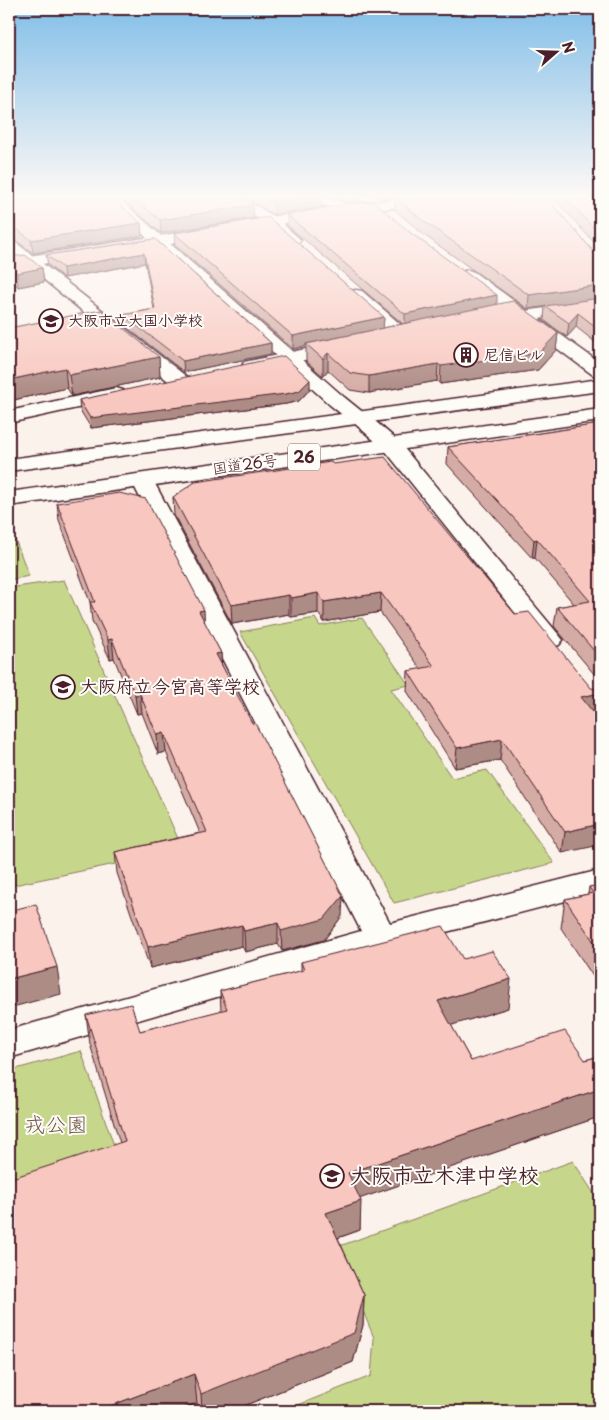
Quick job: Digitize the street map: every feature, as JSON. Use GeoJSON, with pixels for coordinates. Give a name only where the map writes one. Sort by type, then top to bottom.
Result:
{"type":"FeatureCollection","features":[{"type":"Feature","properties":{"kind":"main road"},"geometry":{"type":"LineString","coordinates":[[9,264],[23,261]]}},
{"type":"Feature","properties":{"kind":"main road"},"geometry":{"type":"LineString","coordinates":[[31,261],[180,381]]}},
{"type":"Feature","properties":{"kind":"main road"},"geometry":{"type":"LineString","coordinates":[[181,261],[337,400],[391,445],[563,656]]}},
{"type":"Feature","properties":{"kind":"main road"},"geometry":{"type":"LineString","coordinates":[[459,268],[600,371]]}},
{"type":"Feature","properties":{"kind":"main road"},"geometry":{"type":"LineString","coordinates":[[343,283],[400,333]]}},
{"type":"Feature","properties":{"kind":"main road"},"geometry":{"type":"LineString","coordinates":[[488,315],[600,305]]}},
{"type":"Feature","properties":{"kind":"main road"},"geometry":{"type":"LineString","coordinates":[[382,337],[419,329]]}},
{"type":"Feature","properties":{"kind":"main road"},"geometry":{"type":"LineString","coordinates":[[235,370],[363,342]]}},
{"type":"Feature","properties":{"kind":"main road"},"geometry":{"type":"LineString","coordinates":[[161,385],[198,377]]}},
{"type":"Feature","properties":{"kind":"main road","name":"国道26号"},"geometry":{"type":"LineString","coordinates":[[9,465],[600,385]]}},
{"type":"Feature","properties":{"kind":"main road"},"geometry":{"type":"LineString","coordinates":[[9,417],[133,391]]}},
{"type":"Feature","properties":{"kind":"main road","name":"国道26号"},"geometry":{"type":"LineString","coordinates":[[9,499],[600,415]]}},
{"type":"Feature","properties":{"kind":"main road"},"geometry":{"type":"LineString","coordinates":[[142,480],[381,937]]}},
{"type":"Feature","properties":{"kind":"main road"},"geometry":{"type":"LineString","coordinates":[[9,1044],[381,937],[600,881]]}},
{"type":"Feature","properties":{"kind":"green space"},"geometry":{"type":"Polygon","coordinates":[[[15,539],[29,576],[9,580],[9,540],[15,539]]]}},
{"type":"Feature","properties":{"kind":"green space"},"geometry":{"type":"Polygon","coordinates":[[[64,580],[183,850],[9,886],[9,588],[64,580]]]}},
{"type":"Feature","properties":{"kind":"green space"},"geometry":{"type":"Polygon","coordinates":[[[315,618],[320,626],[362,618],[409,685],[391,689],[452,778],[487,770],[554,863],[394,903],[240,632],[315,618]]]}},
{"type":"Feature","properties":{"kind":"green space","name":"戎公園"},"geometry":{"type":"Polygon","coordinates":[[[81,1051],[118,1157],[9,1192],[9,1071],[81,1051]]]}},
{"type":"Feature","properties":{"kind":"green space"},"geometry":{"type":"Polygon","coordinates":[[[573,1161],[600,1203],[600,1411],[283,1411],[371,1376],[374,1338],[337,1247],[573,1161]]]}},
{"type":"Feature","properties":{"kind":"building"},"geometry":{"type":"Polygon","coordinates":[[[9,261],[33,261],[42,268],[17,273],[9,266],[9,261]]]}},
{"type":"Feature","properties":{"kind":"building"},"geometry":{"type":"Polygon","coordinates":[[[54,261],[99,261],[63,268],[54,261]]]}},
{"type":"Feature","properties":{"kind":"building"},"geometry":{"type":"Polygon","coordinates":[[[146,261],[180,261],[271,343],[183,361],[123,315],[155,309],[146,261]]]}},
{"type":"Feature","properties":{"kind":"building"},"geometry":{"type":"Polygon","coordinates":[[[207,261],[319,261],[384,317],[293,336],[207,261]]]}},
{"type":"Feature","properties":{"kind":"building"},"geometry":{"type":"Polygon","coordinates":[[[342,261],[450,261],[497,295],[405,314],[342,261]]]}},
{"type":"Feature","properties":{"kind":"building"},"geometry":{"type":"Polygon","coordinates":[[[481,261],[600,261],[600,285],[529,295],[481,261]]]}},
{"type":"Feature","properties":{"kind":"building"},"geometry":{"type":"Polygon","coordinates":[[[600,298],[600,330],[578,313],[569,323],[545,306],[600,298]]]}},
{"type":"Feature","properties":{"kind":"building"},"geometry":{"type":"Polygon","coordinates":[[[513,301],[558,333],[539,353],[441,366],[438,364],[369,376],[350,373],[328,353],[323,359],[306,344],[513,301]]]}},
{"type":"Feature","properties":{"kind":"building"},"geometry":{"type":"Polygon","coordinates":[[[101,310],[159,357],[69,375],[65,368],[9,380],[9,328],[101,310]]]}},
{"type":"Feature","properties":{"kind":"building"},"geometry":{"type":"Polygon","coordinates":[[[284,356],[310,380],[299,391],[90,418],[79,400],[284,356]]]}},
{"type":"Feature","properties":{"kind":"building"},"geometry":{"type":"Polygon","coordinates":[[[600,424],[600,658],[557,607],[590,601],[537,539],[534,540],[448,447],[600,424]]]}},
{"type":"Feature","properties":{"kind":"building"},"geometry":{"type":"Polygon","coordinates":[[[385,457],[515,614],[529,612],[591,688],[600,690],[600,693],[581,697],[600,721],[600,824],[565,832],[502,739],[457,748],[408,671],[434,666],[381,593],[324,602],[318,593],[291,598],[289,595],[231,605],[173,497],[195,482],[331,462],[333,464],[385,457]]]}},
{"type":"Feature","properties":{"kind":"building"},"geometry":{"type":"Polygon","coordinates":[[[119,493],[146,499],[204,610],[199,611],[221,653],[216,654],[252,723],[255,723],[343,896],[324,919],[281,931],[278,923],[244,931],[242,925],[148,947],[115,852],[207,832],[164,733],[157,735],[140,694],[135,695],[112,639],[108,640],[90,602],[95,602],[57,503],[119,493]]]}},
{"type":"Feature","properties":{"kind":"building"},"geometry":{"type":"Polygon","coordinates":[[[600,885],[600,951],[565,899],[593,893],[589,887],[600,885]]]}},
{"type":"Feature","properties":{"kind":"building"},"geometry":{"type":"Polygon","coordinates":[[[36,904],[57,967],[9,979],[9,911],[36,904]]]}},
{"type":"Feature","properties":{"kind":"building"},"geometry":{"type":"Polygon","coordinates":[[[443,926],[463,959],[492,951],[511,979],[438,1001],[471,1061],[565,1031],[585,1060],[600,1056],[600,1089],[348,1173],[361,1201],[326,1213],[364,1295],[354,1333],[201,1394],[194,1374],[97,1411],[9,1411],[9,1179],[125,1141],[86,1015],[131,1004],[140,1031],[227,1009],[220,991],[304,970],[301,962],[443,926]]]}},
{"type":"Feature","properties":{"kind":"place","name":"大阪市立大国小学校"},"geometry":{"type":"Point","coordinates":[51,321]}},
{"type":"Feature","properties":{"kind":"place","name":"尼信ビル"},"geometry":{"type":"Point","coordinates":[466,355]}},
{"type":"Feature","properties":{"kind":"place","name":"大阪府立今宮高等学校"},"geometry":{"type":"Point","coordinates":[63,687]}},
{"type":"Feature","properties":{"kind":"place","name":"大阪市立木津中学校"},"geometry":{"type":"Point","coordinates":[332,1176]}}]}
